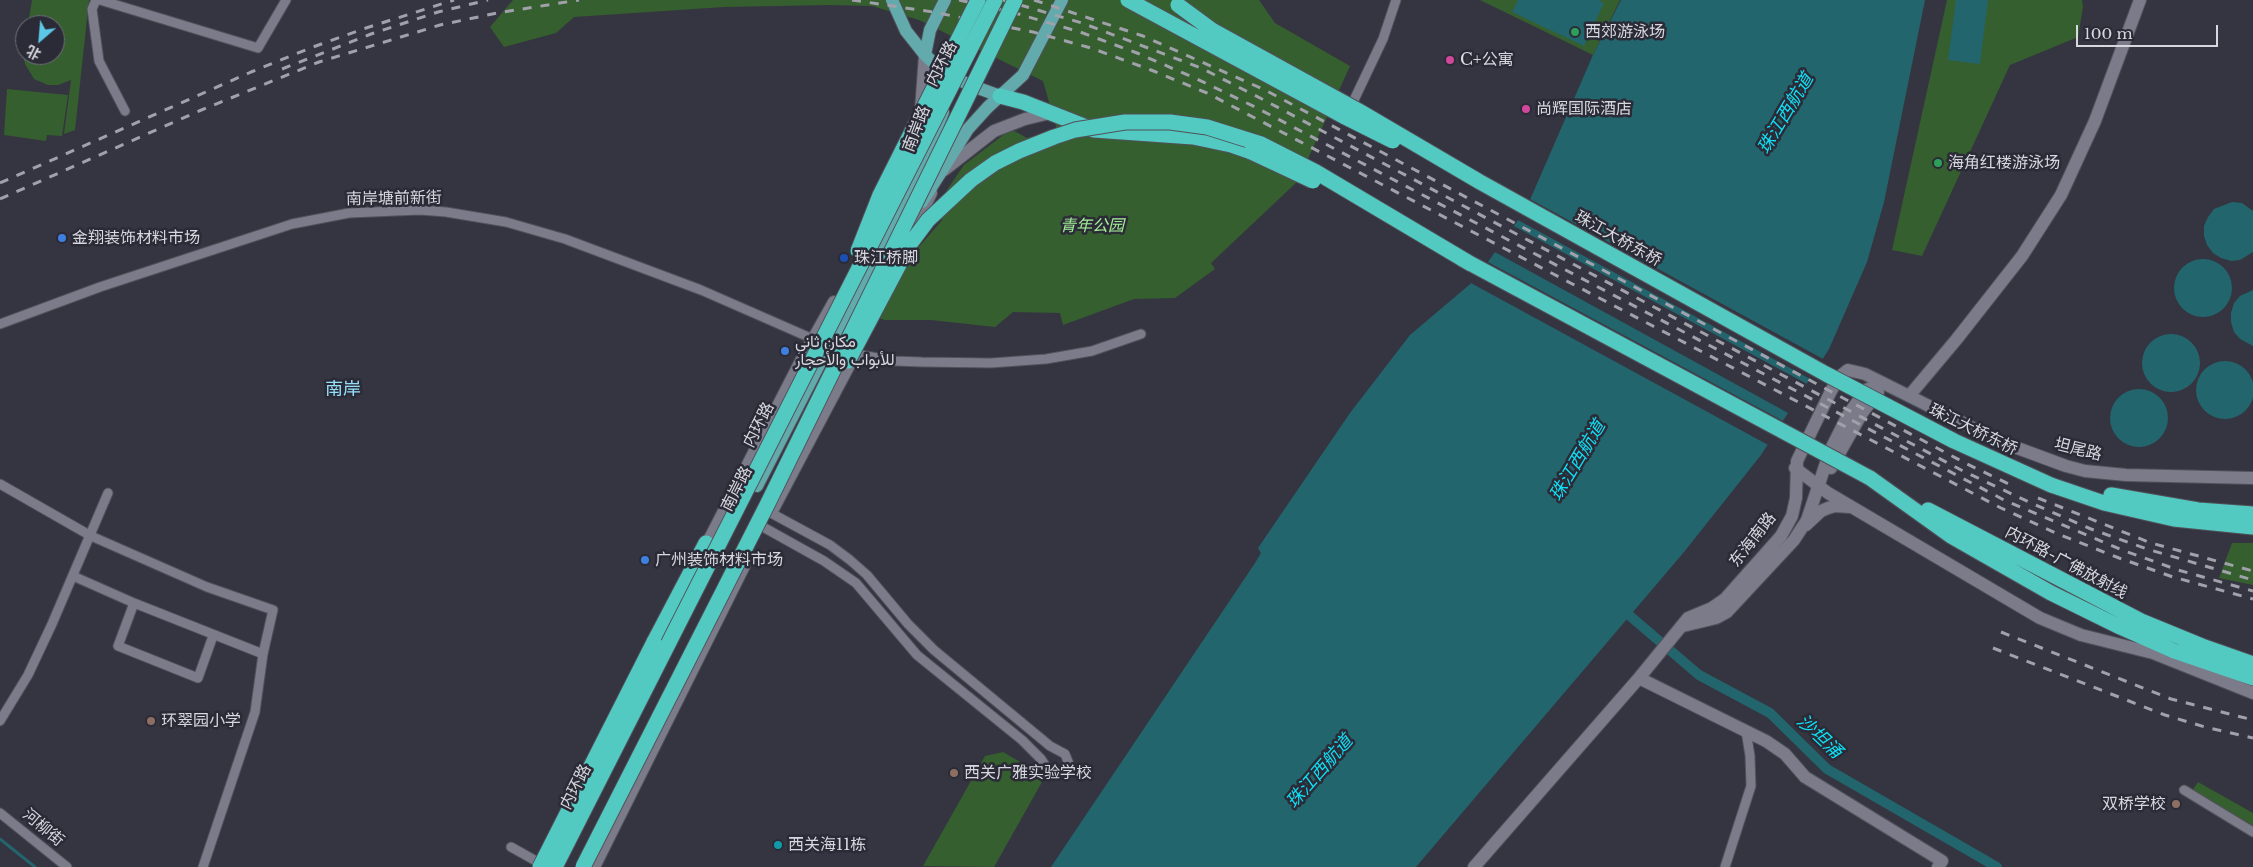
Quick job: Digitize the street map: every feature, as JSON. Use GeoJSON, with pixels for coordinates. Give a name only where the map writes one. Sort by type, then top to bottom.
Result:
{"type":"FeatureCollection","features":[{"type":"Feature","properties":{"kind":"highway"},"geometry":{"type":"LineString","coordinates":[[836,323],[880,195],[978,0]]}},
{"type":"Feature","properties":{"kind":"highway","name":"内环路"},"geometry":{"type":"LineString","coordinates":[[551,867],[836,323],[995,0]]}},
{"type":"Feature","properties":{"kind":"highway"},"geometry":{"type":"LineString","coordinates":[[769,509],[1015,0]]}},
{"type":"Feature","properties":{"kind":"highway"},"geometry":{"type":"LineString","coordinates":[[1128,0],[1343,116],[1474,179]]}},
{"type":"Feature","properties":{"kind":"highway","name":"珠江大桥东桥"},"geometry":{"type":"LineString","coordinates":[[1175,3],[1212,30],[1359,111],[1474,179],[1901,414],[1983,456],[2051,485]]}},
{"type":"Feature","properties":{"kind":"highway"},"geometry":{"type":"LineString","coordinates":[[1000,96],[1023,102],[1094,130],[1193,137],[1230,145],[1251,152],[1310,180],[1471,264],[1870,478],[1951,536],[2051,593],[2174,651],[2253,678]]}},
{"type":"Feature","properties":{"kind":"highway"},"geometry":{"type":"LineString","coordinates":[[583,867],[900,260],[918,233],[945,203],[982,172],[1019,151],[1054,137],[1102,126],[1149,121],[1190,124],[1223,131],[1261,144],[1293,160],[1471,264]]}},
{"type":"Feature","properties":{"kind":"highway","name":"内环路-广佛放射线"},"geometry":{"type":"LineString","coordinates":[[1870,478],[2140,621],[2253,664]]}},
{"type":"Feature","properties":{"kind":"highway"},"geometry":{"type":"LineString","coordinates":[[2051,485],[2166,505],[2253,514]]}},
{"type":"Feature","properties":{"kind":"highway"},"geometry":{"type":"LineString","coordinates":[[2051,485],[2104,503],[2174,519],[2253,527]]}},
{"type":"Feature","properties":{"kind":"highway"},"geometry":{"type":"LineString","coordinates":[[540,867],[706,544]]}},
{"type":"Feature","properties":{"kind":"main road"},"geometry":{"type":"LineString","coordinates":[[892,0],[906,31],[925,55],[939,68],[966,84],[1000,96]]}},
{"type":"Feature","properties":{"kind":"main road"},"geometry":{"type":"LineString","coordinates":[[925,55],[930,30],[944,0]]}},
{"type":"Feature","properties":{"kind":"main road","name":"南岸路"},"geometry":{"type":"LineString","coordinates":[[576,867],[731,561],[892,252],[964,136],[978,118],[1015,84],[1028,66],[1062,0]]}},
{"type":"Feature","properties":{"kind":"main road","name":"南岸路"},"geometry":{"type":"LineString","coordinates":[[563,867],[710,578],[836,323],[864,277],[926,154],[942,119],[944,107],[939,68]]}},
{"type":"Feature","properties":{"kind":"street"},"geometry":{"type":"LineString","coordinates":[[96,0],[92,9],[99,61],[124,111]]}},
{"type":"Feature","properties":{"kind":"street"},"geometry":{"type":"LineString","coordinates":[[100,0],[258,48],[286,0]]}},
{"type":"Feature","properties":{"kind":"street"},"geometry":{"type":"LineString","coordinates":[[1354,100],[1383,39],[1396,0]]}},
{"type":"Feature","properties":{"kind":"street"},"geometry":{"type":"LineString","coordinates":[[1909,396],[2022,256],[2061,195],[2092,128],[2140,0]]}},
{"type":"Feature","properties":{"kind":"street"},"geometry":{"type":"LineString","coordinates":[[511,847],[551,867],[693,580],[706,544],[837,296],[915,136],[922,107],[925,55]]}},
{"type":"Feature","properties":{"kind":"street"},"geometry":{"type":"LineString","coordinates":[[594,867],[763,527],[769,509],[855,354],[941,172],[994,131],[1018,121],[1050,113]]}},
{"type":"Feature","properties":{"kind":"street"},"geometry":{"type":"LineString","coordinates":[[942,119],[956,124],[964,136]]}},
{"type":"Feature","properties":{"kind":"street","name":"南岸塘前新街"},"geometry":{"type":"LineString","coordinates":[[0,324],[109,284],[292,224],[349,212],[420,210],[446,212],[506,222],[565,239],[701,290],[813,339]]}},
{"type":"Feature","properties":{"kind":"street"},"geometry":{"type":"LineString","coordinates":[[837,296],[864,277]]}},
{"type":"Feature","properties":{"kind":"street"},"geometry":{"type":"LineString","coordinates":[[813,339],[836,323]]}},
{"type":"Feature","properties":{"kind":"street"},"geometry":{"type":"LineString","coordinates":[[855,354],[895,361],[991,363],[1046,359],[1092,351],[1141,334]]}},
{"type":"Feature","properties":{"kind":"street","name":"东海南路"},"geometry":{"type":"LineString","coordinates":[[1474,867],[1639,678],[1688,618],[1712,608],[1725,599],[1781,536],[1792,516],[1796,498],[1795,468],[1802,448],[1830,393],[1843,373],[1848,370],[1858,371],[1909,396]]}},
{"type":"Feature","properties":{"kind":"street","name":"东海南路"},"geometry":{"type":"LineString","coordinates":[[1675,633],[1727,612],[1773,564],[1801,530],[1820,487],[1867,405],[1885,384]]}},
{"type":"Feature","properties":{"kind":"street","name":"坦尾路"},"geometry":{"type":"LineString","coordinates":[[1909,396],[2008,445],[2051,462],[2085,471],[2126,475],[2253,478]]}},
{"type":"Feature","properties":{"kind":"street"},"geometry":{"type":"LineString","coordinates":[[1795,468],[1852,508],[1986,587],[2055,625],[2082,635],[2153,653],[2253,693]]}},
{"type":"Feature","properties":{"kind":"street"},"geometry":{"type":"LineString","coordinates":[[0,484],[91,536],[207,587],[273,610],[263,654],[255,712],[203,867]]}},
{"type":"Feature","properties":{"kind":"street"},"geometry":{"type":"LineString","coordinates":[[0,721],[28,675],[91,536],[108,493]]}},
{"type":"Feature","properties":{"kind":"street"},"geometry":{"type":"LineString","coordinates":[[1801,530],[1821,511],[1835,506],[1852,508]]}},
{"type":"Feature","properties":{"kind":"street"},"geometry":{"type":"LineString","coordinates":[[763,527],[824,561],[856,583],[917,655],[1022,740],[1041,759],[1050,773],[1056,775],[1066,771],[1069,764],[1065,754],[1050,746],[934,650],[908,624],[872,581],[850,560],[830,545],[769,509]]}},
{"type":"Feature","properties":{"kind":"street"},"geometry":{"type":"LineString","coordinates":[[706,544],[710,578]]}},
{"type":"Feature","properties":{"kind":"street"},"geometry":{"type":"LineString","coordinates":[[73,576],[134,604],[263,654]]}},
{"type":"Feature","properties":{"kind":"street"},"geometry":{"type":"LineString","coordinates":[[134,604],[118,646],[198,678],[213,636]]}},
{"type":"Feature","properties":{"kind":"street"},"geometry":{"type":"LineString","coordinates":[[1639,678],[1776,747],[1805,777],[1940,864]]}},
{"type":"Feature","properties":{"kind":"street"},"geometry":{"type":"LineString","coordinates":[[1725,867],[1751,786],[1750,756],[1746,731]]}},
{"type":"Feature","properties":{"kind":"street"},"geometry":{"type":"LineString","coordinates":[[604,759],[627,740]]}},
{"type":"Feature","properties":{"kind":"street"},"geometry":{"type":"LineString","coordinates":[[2184,790],[2253,832]]}},
{"type":"Feature","properties":{"kind":"street","name":"河柳街"},"geometry":{"type":"LineString","coordinates":[[0,812],[66,867]]}},
{"type":"Feature","properties":{"kind":"green space"},"geometry":{"type":"Polygon","coordinates":[[[32,0],[89,0],[75,130],[64,134],[71,80],[58,85],[48,85],[34,79],[26,65],[65,65],[65,15],[30,15],[32,0]]]}},
{"type":"Feature","properties":{"kind":"green space","name":"青年公园"},"geometry":{"type":"Polygon","coordinates":[[[513,0],[1259,0],[1275,23],[1350,66],[1298,181],[1211,263],[1215,269],[1175,298],[1134,299],[1063,325],[1060,313],[1013,312],[995,327],[931,320],[885,320],[878,318],[898,278],[918,248],[943,219],[923,225],[964,165],[1011,129],[1027,138],[1057,130],[1043,81],[919,20],[872,6],[724,7],[574,17],[556,33],[504,47],[490,27],[513,0]]]}},
{"type":"Feature","properties":{"kind":"green space","name":"西郊游泳场"},"geometry":{"type":"Polygon","coordinates":[[[1480,0],[1620,0],[1593,55],[1480,0]]]}},
{"type":"Feature","properties":{"kind":"green space","name":"海角红楼游泳场"},"geometry":{"type":"Polygon","coordinates":[[[1947,0],[2082,0],[2083,7],[2078,37],[2010,65],[1922,256],[1892,250],[1947,0]]]}},
{"type":"Feature","properties":{"kind":"green space"},"geometry":{"type":"Polygon","coordinates":[[[7,89],[68,95],[62,136],[47,135],[46,141],[4,135],[7,89]]]}},
{"type":"Feature","properties":{"kind":"green space"},"geometry":{"type":"Polygon","coordinates":[[[2232,543],[2253,543],[2253,585],[2219,578],[2232,543]]]}},
{"type":"Feature","properties":{"kind":"green space"},"geometry":{"type":"Polygon","coordinates":[[[1003,752],[1022,763],[1042,782],[994,867],[923,866],[985,756],[1003,752]]]}},
{"type":"Feature","properties":{"kind":"green space"},"geometry":{"type":"Polygon","coordinates":[[[2198,782],[2253,813],[2253,828],[2192,791],[2198,782]]]}},
{"type":"Feature","properties":{"kind":"water","name":"西郊游泳场"},"geometry":{"type":"Polygon","coordinates":[[[1518,0],[1598,0],[1604,3],[1584,46],[1512,12],[1518,0]]]}},
{"type":"Feature","properties":{"kind":"water","name":"珠江西航道"},"geometry":{"type":"Polygon","coordinates":[[[1621,0],[1925,0],[1884,202],[1867,262],[1829,349],[1761,455],[1684,552],[1416,867],[1051,867],[1255,563],[1261,553],[1258,548],[1350,413],[1410,335],[1475,280],[1526,209],[1593,55],[1621,0]]]}},
{"type":"Feature","properties":{"kind":"water"},"geometry":{"type":"Polygon","coordinates":[[[1956,0],[1988,0],[1980,64],[1948,60],[1956,0]]]}},
{"type":"Feature","properties":{"kind":"water"},"geometry":{"type":"Polygon","coordinates":[[[2232,202],[2242,203],[2253,211],[2253,252],[2240,260],[2231,261],[2213,253],[2207,245],[2204,236],[2204,226],[2214,209],[2232,202]]]}},
{"type":"Feature","properties":{"kind":"water"},"geometry":{"type":"Polygon","coordinates":[[[2203,259],[2214,261],[2227,272],[2232,288],[2230,299],[2219,312],[2203,317],[2192,315],[2179,304],[2174,288],[2176,277],[2187,264],[2203,259]]]}},
{"type":"Feature","properties":{"kind":"water"},"geometry":{"type":"Polygon","coordinates":[[[2253,290],[2253,346],[2240,339],[2234,332],[2231,313],[2234,303],[2240,296],[2253,290]]]}},
{"type":"Feature","properties":{"kind":"water"},"geometry":{"type":"Polygon","coordinates":[[[2171,334],[2182,336],[2195,347],[2200,363],[2198,374],[2187,387],[2171,392],[2160,390],[2147,379],[2142,363],[2144,352],[2155,339],[2171,334]]]}},
{"type":"Feature","properties":{"kind":"water"},"geometry":{"type":"Polygon","coordinates":[[[2225,361],[2236,363],[2249,374],[2254,390],[2252,401],[2241,414],[2225,419],[2214,417],[2201,406],[2196,390],[2198,379],[2209,366],[2225,361]]]}},
{"type":"Feature","properties":{"kind":"water"},"geometry":{"type":"Polygon","coordinates":[[[2139,389],[2150,391],[2163,402],[2168,418],[2166,429],[2155,442],[2139,447],[2128,445],[2115,434],[2110,418],[2112,407],[2123,394],[2139,389]]]}},
{"type":"Feature","properties":{"kind":"pier"},"geometry":{"type":"Polygon","coordinates":[[[1528,198],[1825,360],[1812,380],[1516,219],[1528,198]]]}},
{"type":"Feature","properties":{"kind":"pier"},"geometry":{"type":"Polygon","coordinates":[[[1512,225],[1809,385],[1790,414],[1493,251],[1512,225]]]}},
{"type":"Feature","properties":{"kind":"pier"},"geometry":{"type":"Polygon","coordinates":[[[1486,261],[1785,422],[1770,446],[1469,282],[1486,261]]]}},
{"type":"Feature","properties":{"kind":"waterway","name":"沙坦涌"},"geometry":{"type":"LineString","coordinates":[[1630,616],[1699,675],[1770,713],[1827,769],[1997,867]]}},
{"type":"Feature","properties":{"kind":"waterway"},"geometry":{"type":"LineString","coordinates":[[0,839],[35,867]]}},
{"type":"Feature","properties":{"kind":"railway"},"geometry":{"type":"LineString","coordinates":[[0,183],[251,72],[313,47],[454,0]]}},
{"type":"Feature","properties":{"kind":"railway"},"geometry":{"type":"LineString","coordinates":[[282,69],[371,34],[438,12],[488,0]]}},
{"type":"Feature","properties":{"kind":"railway"},"geometry":{"type":"LineString","coordinates":[[0,199],[199,111],[319,62],[440,25],[497,13],[579,0]]}},
{"type":"Feature","properties":{"kind":"railway"},"geometry":{"type":"LineString","coordinates":[[852,0],[933,12],[1033,32],[1091,48],[1207,93],[2001,508],[2058,534],[2119,558],[2173,577],[2253,599]]}},
{"type":"Feature","properties":{"kind":"railway"},"geometry":{"type":"LineString","coordinates":[[959,0],[1015,13],[1080,32],[1137,53],[1197,79],[1255,107],[2004,500],[2122,550],[2178,570],[2253,591]]}},
{"type":"Feature","properties":{"kind":"railway"},"geometry":{"type":"LineString","coordinates":[[1003,0],[1082,23],[1201,68],[1963,471],[2031,503],[2091,529],[2147,549],[2253,580]]}},
{"type":"Feature","properties":{"kind":"railway"},"geometry":{"type":"LineString","coordinates":[[1034,0],[1143,36],[1265,90],[1967,464],[2015,487]]}},
{"type":"Feature","properties":{"kind":"railway"},"geometry":{"type":"LineString","coordinates":[[2038,498],[2151,543],[2253,571]]}},
{"type":"Feature","properties":{"kind":"railway"},"geometry":{"type":"LineString","coordinates":[[2001,632],[2171,699],[2253,720]]}},
{"type":"Feature","properties":{"kind":"railway"},"geometry":{"type":"LineString","coordinates":[[1993,648],[2165,715],[2253,738]]}},
{"type":"Feature","properties":{"kind":"place","name":"西郊游泳场"},"geometry":{"type":"Point","coordinates":[1575,32]}},
{"type":"Feature","properties":{"kind":"place","name":"C+公寓"},"geometry":{"type":"Point","coordinates":[1450,60]}},
{"type":"Feature","properties":{"kind":"place","name":"尚辉国际酒店"},"geometry":{"type":"Point","coordinates":[1526,109]}},
{"type":"Feature","properties":{"kind":"place","name":"海角红楼游泳场"},"geometry":{"type":"Point","coordinates":[1938,163]}},
{"type":"Feature","properties":{"kind":"place","name":"金翔装饰材料市场"},"geometry":{"type":"Point","coordinates":[62,238]}},
{"type":"Feature","properties":{"kind":"place","name":"珠江桥脚"},"geometry":{"type":"Point","coordinates":[844,258]}},
{"type":"Feature","properties":{"kind":"place","name":"مكان ثاني للأبواب والأحجار"},"geometry":{"type":"Point","coordinates":[785,351]}},
{"type":"Feature","properties":{"kind":"place","name":"广州装饰材料市场"},"geometry":{"type":"Point","coordinates":[645,560]}},
{"type":"Feature","properties":{"kind":"place","name":"环翠园小学"},"geometry":{"type":"Point","coordinates":[151,721]}},
{"type":"Feature","properties":{"kind":"place","name":"西关广雅实验学校"},"geometry":{"type":"Point","coordinates":[954,773]}},
{"type":"Feature","properties":{"kind":"place","name":"双桥学校"},"geometry":{"type":"Point","coordinates":[2176,804]}},
{"type":"Feature","properties":{"kind":"place","name":"西关海11栋"},"geometry":{"type":"Point","coordinates":[778,845]}},
{"type":"Feature","properties":{"kind":"district","name":"南岸"},"geometry":{"type":"Point","coordinates":[343,390]}}]}
